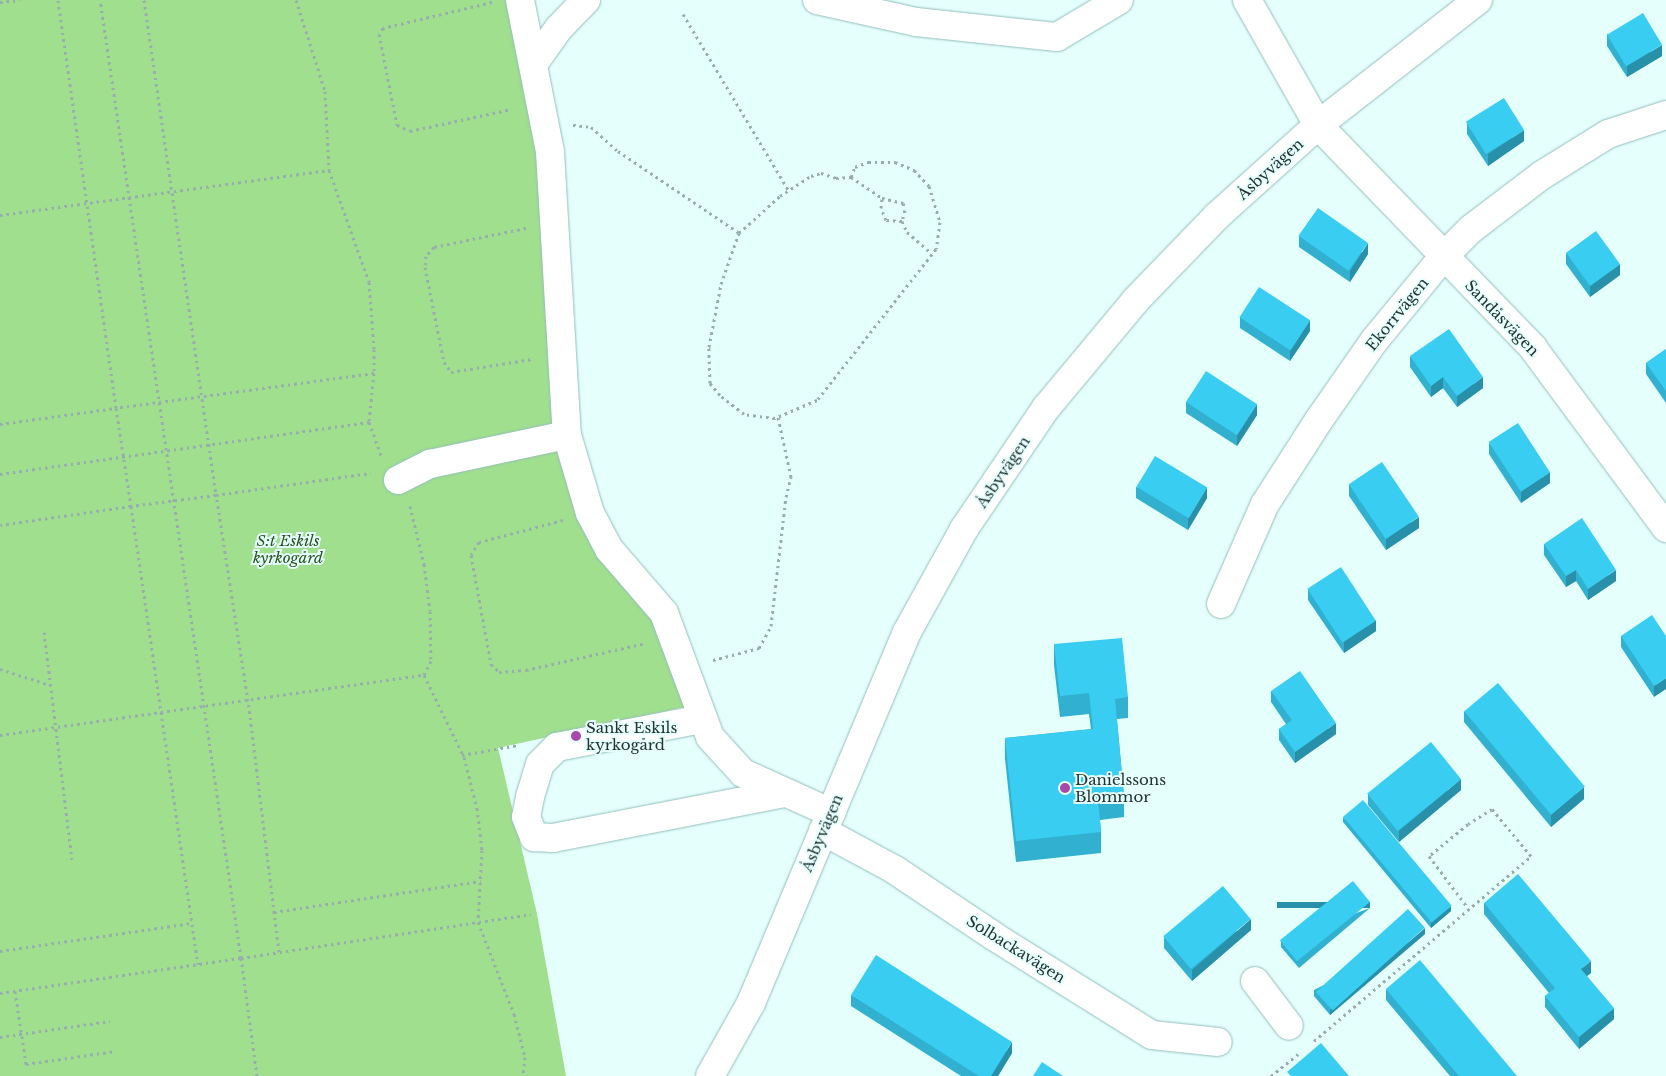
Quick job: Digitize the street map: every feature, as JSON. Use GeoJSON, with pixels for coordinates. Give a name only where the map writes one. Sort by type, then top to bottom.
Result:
{"type":"FeatureCollection","features":[{"type":"Feature","properties":{"kind":"street","name":"Solbackavägen"},"geometry":{"type":"LineString","coordinates":[[520,0],[543,115],[554,222],[568,435],[590,512],[609,549],[658,606],[675,637],[702,719],[710,737],[742,773],[785,793],[995,937],[1152,1034],[1218,1042]]}},
{"type":"Feature","properties":{"kind":"street"},"geometry":{"type":"LineString","coordinates":[[534,64],[559,28],[586,0]]}},
{"type":"Feature","properties":{"kind":"street"},"geometry":{"type":"LineString","coordinates":[[817,0],[916,22],[1057,37],[1119,0]]}},
{"type":"Feature","properties":{"kind":"street","name":"Sandåsvägen"},"geometry":{"type":"LineString","coordinates":[[1247,0],[1318,125],[1443,257],[1533,348],[1666,528]]}},
{"type":"Feature","properties":{"kind":"street","name":"Åsbyvägen"},"geometry":{"type":"LineString","coordinates":[[710,1076],[751,1003],[907,632],[964,529],[1046,408],[1135,301],[1217,216],[1318,125],[1478,0]]}},
{"type":"Feature","properties":{"kind":"street","name":"Ekorrvägen"},"geometry":{"type":"LineString","coordinates":[[1221,604],[1265,504],[1319,420],[1374,341],[1443,257],[1471,229],[1542,175],[1608,134],[1666,115]]}},
{"type":"Feature","properties":{"kind":"street"},"geometry":{"type":"LineString","coordinates":[[394,475],[430,464],[568,435]]}},
{"type":"Feature","properties":{"kind":"street"},"geometry":{"type":"LineString","coordinates":[[702,719],[557,747],[540,764],[530,796],[526,817],[534,836],[553,838],[785,793]]}},
{"type":"Feature","properties":{"kind":"street"},"geometry":{"type":"LineString","coordinates":[[1255,981],[1289,1026]]}},
{"type":"Feature","properties":{"kind":"path"},"geometry":{"type":"LineString","coordinates":[[0,2],[20,0]]}},
{"type":"Feature","properties":{"kind":"path"},"geometry":{"type":"LineString","coordinates":[[58,0],[198,964]]}},
{"type":"Feature","properties":{"kind":"path"},"geometry":{"type":"LineString","coordinates":[[100,0],[175,500],[257,1076]]}},
{"type":"Feature","properties":{"kind":"path"},"geometry":{"type":"LineString","coordinates":[[144,0],[248,701],[279,952]]}},
{"type":"Feature","properties":{"kind":"path"},"geometry":{"type":"LineString","coordinates":[[296,0],[325,91],[329,170],[369,282],[374,312],[374,373],[368,422],[382,456],[414,514],[424,564],[431,661],[424,675]]}},
{"type":"Feature","properties":{"kind":"path"},"geometry":{"type":"LineString","coordinates":[[502,0],[383,28],[378,34],[397,126],[410,131],[543,115],[591,127],[618,151],[739,233]]}},
{"type":"Feature","properties":{"kind":"path"},"geometry":{"type":"LineString","coordinates":[[683,14],[788,191]]}},
{"type":"Feature","properties":{"kind":"path"},"geometry":{"type":"LineString","coordinates":[[851,177],[855,167],[868,162],[894,162],[914,170],[929,186],[938,206],[940,222],[936,249],[817,400],[778,417],[744,414],[720,395],[710,383],[709,346],[721,284],[739,233],[788,191],[821,173],[836,178],[851,177],[882,198],[903,203],[905,210],[902,221],[907,232],[932,254]]}},
{"type":"Feature","properties":{"kind":"path"},"geometry":{"type":"LineString","coordinates":[[0,215],[329,170]]}},
{"type":"Feature","properties":{"kind":"path"},"geometry":{"type":"LineString","coordinates":[[882,198],[880,208],[886,220],[902,221]]}},
{"type":"Feature","properties":{"kind":"path"},"geometry":{"type":"LineString","coordinates":[[554,222],[434,247],[426,256],[425,267],[444,362],[451,372],[562,353]]}},
{"type":"Feature","properties":{"kind":"path"},"geometry":{"type":"LineString","coordinates":[[0,424],[374,373]]}},
{"type":"Feature","properties":{"kind":"path"},"geometry":{"type":"LineString","coordinates":[[686,668],[758,648],[771,626],[786,497],[791,477],[778,417]]}},
{"type":"Feature","properties":{"kind":"path"},"geometry":{"type":"LineString","coordinates":[[0,474],[368,422]]}},
{"type":"Feature","properties":{"kind":"path"},"geometry":{"type":"LineString","coordinates":[[0,525],[175,500],[394,475]]}},
{"type":"Feature","properties":{"kind":"path"},"geometry":{"type":"LineString","coordinates":[[590,512],[479,542],[471,555],[490,664],[499,672],[526,670],[675,637]]}},
{"type":"Feature","properties":{"kind":"path"},"geometry":{"type":"LineString","coordinates":[[44,632],[72,859]]}},
{"type":"Feature","properties":{"kind":"path"},"geometry":{"type":"LineString","coordinates":[[0,669],[50,685]]}},
{"type":"Feature","properties":{"kind":"path"},"geometry":{"type":"LineString","coordinates":[[0,735],[424,675]]}},
{"type":"Feature","properties":{"kind":"path"},"geometry":{"type":"LineString","coordinates":[[424,675],[462,755],[477,808],[482,850],[478,922],[517,1023],[525,1057],[523,1076]]}},
{"type":"Feature","properties":{"kind":"path"},"geometry":{"type":"LineString","coordinates":[[462,755],[552,739],[557,747]]}},
{"type":"Feature","properties":{"kind":"path"},"geometry":{"type":"LineString","coordinates":[[1312,1043],[1468,908],[1532,856],[1492,809],[1468,824],[1429,856],[1468,908]]}},
{"type":"Feature","properties":{"kind":"path"},"geometry":{"type":"LineString","coordinates":[[274,912],[481,881]]}},
{"type":"Feature","properties":{"kind":"path"},"geometry":{"type":"LineString","coordinates":[[0,993],[531,914]]}},
{"type":"Feature","properties":{"kind":"path"},"geometry":{"type":"LineString","coordinates":[[0,951],[192,923]]}},
{"type":"Feature","properties":{"kind":"path"},"geometry":{"type":"LineString","coordinates":[[15,991],[26,1064],[116,1051]]}},
{"type":"Feature","properties":{"kind":"path"},"geometry":{"type":"LineString","coordinates":[[0,1037],[110,1021]]}},
{"type":"Feature","properties":{"kind":"path"},"geometry":{"type":"LineString","coordinates":[[1271,1076],[1305,1049]]}},
{"type":"Feature","properties":{"kind":"green space","name":"S:t Eskils kyrkogård"},"geometry":{"type":"Polygon","coordinates":[[[0,0],[509,0],[541,149],[557,436],[656,623],[685,707],[498,748],[537,914],[566,1076],[0,1076],[0,0]]]}},
{"type":"Feature","properties":{"kind":"building"},"geometry":{"type":"Polygon","coordinates":[[[1643,13],[1662,45],[1626,66],[1607,35],[1643,13]]]}},
{"type":"Feature","properties":{"kind":"building"},"geometry":{"type":"Polygon","coordinates":[[[1504,98],[1524,130],[1486,154],[1466,122],[1504,98]]]}},
{"type":"Feature","properties":{"kind":"building"},"geometry":{"type":"Polygon","coordinates":[[[1318,208],[1368,243],[1348,271],[1298,236],[1318,208]]]}},
{"type":"Feature","properties":{"kind":"building"},"geometry":{"type":"Polygon","coordinates":[[[1596,231],[1620,264],[1590,286],[1566,253],[1596,231]]]}},
{"type":"Feature","properties":{"kind":"building"},"geometry":{"type":"Polygon","coordinates":[[[1259,287],[1310,320],[1291,350],[1239,317],[1259,287]]]}},
{"type":"Feature","properties":{"kind":"building"},"geometry":{"type":"Polygon","coordinates":[[[1449,329],[1483,377],[1457,396],[1443,377],[1431,386],[1410,356],[1449,329]]]}},
{"type":"Feature","properties":{"kind":"building"},"geometry":{"type":"Polygon","coordinates":[[[1666,349],[1666,391],[1646,363],[1666,349]]]}},
{"type":"Feature","properties":{"kind":"building"},"geometry":{"type":"Polygon","coordinates":[[[1206,371],[1257,404],[1237,435],[1186,402],[1206,371]]]}},
{"type":"Feature","properties":{"kind":"building"},"geometry":{"type":"Polygon","coordinates":[[[1518,423],[1550,472],[1521,492],[1489,442],[1518,423]]]}},
{"type":"Feature","properties":{"kind":"building"},"geometry":{"type":"Polygon","coordinates":[[[1155,456],[1207,487],[1189,518],[1136,487],[1155,456]]]}},
{"type":"Feature","properties":{"kind":"building"},"geometry":{"type":"Polygon","coordinates":[[[1382,462],[1419,517],[1386,539],[1349,484],[1382,462]]]}},
{"type":"Feature","properties":{"kind":"building"},"geometry":{"type":"Polygon","coordinates":[[[1582,518],[1616,570],[1588,589],[1576,570],[1566,576],[1544,544],[1582,518]]]}},
{"type":"Feature","properties":{"kind":"building"},"geometry":{"type":"Polygon","coordinates":[[[1341,567],[1376,621],[1342,642],[1307,589],[1341,567]]]}},
{"type":"Feature","properties":{"kind":"building"},"geometry":{"type":"Polygon","coordinates":[[[1652,615],[1666,636],[1666,678],[1654,686],[1621,636],[1652,615]]]}},
{"type":"Feature","properties":{"kind":"building","name":"Danielssons Blommor"},"geometry":{"type":"Polygon","coordinates":[[[1122,638],[1128,697],[1115,699],[1124,796],[1098,799],[1101,832],[1016,841],[1005,738],[1093,729],[1089,693],[1060,696],[1054,644],[1122,638]]]}},
{"type":"Feature","properties":{"kind":"building"},"geometry":{"type":"Polygon","coordinates":[[[1300,671],[1336,723],[1295,752],[1279,729],[1292,720],[1271,691],[1300,671]]]}},
{"type":"Feature","properties":{"kind":"building"},"geometry":{"type":"Polygon","coordinates":[[[1498,683],[1585,786],[1551,815],[1464,711],[1498,683]]]}},
{"type":"Feature","properties":{"kind":"building"},"geometry":{"type":"Polygon","coordinates":[[[1431,742],[1461,779],[1397,831],[1367,794],[1431,742]]]}},
{"type":"Feature","properties":{"kind":"building"},"geometry":{"type":"Polygon","coordinates":[[[1363,800],[1452,906],[1432,922],[1343,817],[1363,800]]]}},
{"type":"Feature","properties":{"kind":"building"},"geometry":{"type":"Polygon","coordinates":[[[1518,874],[1591,961],[1581,969],[1614,1008],[1579,1037],[1545,996],[1555,988],[1484,903],[1518,874]]]}},
{"type":"Feature","properties":{"kind":"building"},"geometry":{"type":"Polygon","coordinates":[[[1353,881],[1370,902],[1297,961],[1280,940],[1353,881]]]}},
{"type":"Feature","properties":{"kind":"building"},"geometry":{"type":"Polygon","coordinates":[[[1223,886],[1251,919],[1191,969],[1163,936],[1223,886]]]}},
{"type":"Feature","properties":{"kind":"building"},"geometry":{"type":"Polygon","coordinates":[[[1408,909],[1425,928],[1333,1011],[1316,992],[1408,909]]]}},
{"type":"Feature","properties":{"kind":"building"},"geometry":{"type":"Polygon","coordinates":[[[876,955],[1012,1042],[991,1076],[979,1076],[851,995],[876,955]]]}},
{"type":"Feature","properties":{"kind":"building"},"geometry":{"type":"Polygon","coordinates":[[[1420,960],[1517,1076],[1459,1076],[1386,989],[1420,960]]]}},
{"type":"Feature","properties":{"kind":"building"},"geometry":{"type":"Polygon","coordinates":[[[1321,1043],[1349,1076],[1291,1076],[1287,1072],[1321,1043]]]}},
{"type":"Feature","properties":{"kind":"building"},"geometry":{"type":"Polygon","coordinates":[[[1042,1062],[1063,1076],[1033,1076],[1042,1062]]]}},
{"type":"Feature","properties":{"kind":"place","name":"Sankt Eskils kyrkogård"},"geometry":{"type":"Point","coordinates":[576,736]}},
{"type":"Feature","properties":{"kind":"place","name":"Danielssons Blommor"},"geometry":{"type":"Point","coordinates":[1065,788]}}]}
